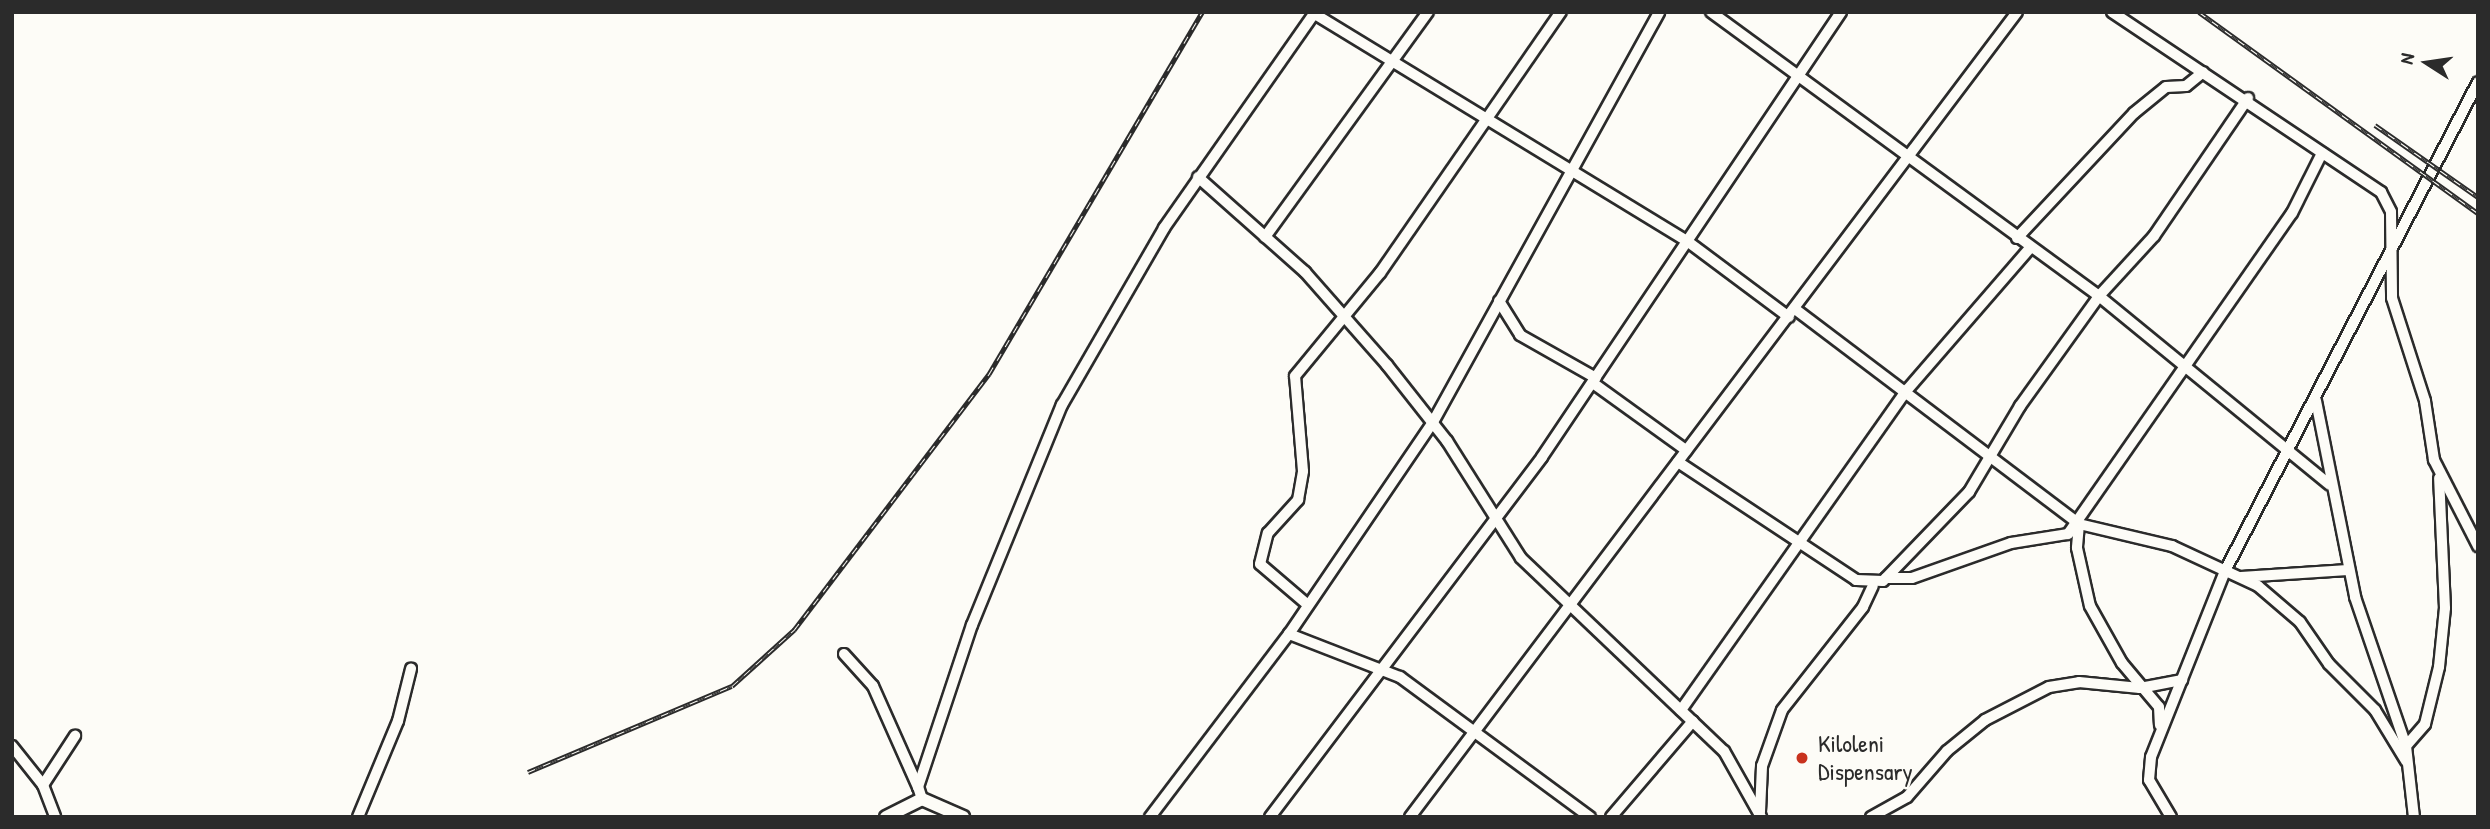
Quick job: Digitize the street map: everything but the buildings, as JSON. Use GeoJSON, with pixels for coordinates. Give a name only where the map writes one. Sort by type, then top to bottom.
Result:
{"type":"FeatureCollection","features":[{"type":"Feature","properties":{"kind":"street"},"geometry":{"type":"LineString","coordinates":[[1265,237],[1428,12]]}},
{"type":"Feature","properties":{"kind":"street"},"geometry":{"type":"LineString","coordinates":[[1308,605],[1280,586],[1260,559],[1268,533],[1298,500],[1302,462],[1294,376],[1341,318],[1486,122],[1561,12]]}},
{"type":"Feature","properties":{"kind":"street"},"geometry":{"type":"LineString","coordinates":[[1150,817],[1289,634],[1433,422],[1499,301],[1574,175],[1659,12]]}},
{"type":"Feature","properties":{"kind":"street"},"geometry":{"type":"LineString","coordinates":[[1711,12],[1800,74],[2017,238],[2099,296],[2188,365],[2330,485]]}},
{"type":"Feature","properties":{"kind":"street"},"geometry":{"type":"LineString","coordinates":[[1270,817],[1495,521],[1595,380],[1841,12]]}},
{"type":"Feature","properties":{"kind":"street"},"geometry":{"type":"LineString","coordinates":[[1416,814],[1473,732],[1910,158],[2017,12]]}},
{"type":"Feature","properties":{"kind":"street"},"geometry":{"type":"LineString","coordinates":[[2112,12],[2248,98],[2322,153],[2381,192],[2391,212],[2392,298],[2425,401],[2439,474],[2445,608],[2439,667],[2425,724],[2406,746]]}},
{"type":"Feature","properties":{"kind":"street"},"geometry":{"type":"LineString","coordinates":[[886,817],[920,793],[972,625],[1052,425],[1198,177],[1315,13],[1391,64],[1687,241],[1907,390],[2077,523],[2172,546],[2241,577],[2300,622],[2329,664],[2375,710],[2406,761]]}},
{"type":"Feature","properties":{"kind":"street"},"geometry":{"type":"LineString","coordinates":[[2017,238],[2134,113],[2166,87],[2186,86],[2203,72]]}},
{"type":"Feature","properties":{"kind":"street"},"geometry":{"type":"LineString","coordinates":[[2171,817],[2149,780],[2158,739],[2226,569],[2285,447],[2316,401],[2392,240],[2478,82]]}},
{"type":"Feature","properties":{"kind":"street"},"geometry":{"type":"LineString","coordinates":[[1761,816],[1762,766],[1782,710],[1873,586],[1886,578],[1956,508],[2099,296],[2154,236],[2248,98]]}},
{"type":"Feature","properties":{"kind":"street"},"geometry":{"type":"LineString","coordinates":[[1886,578],[1912,578],[2011,543],[2065,536],[2077,523],[2188,365],[2310,186],[2322,153]]}},
{"type":"Feature","properties":{"kind":"street"},"geometry":{"type":"LineString","coordinates":[[1198,177],[1305,272],[1341,318],[1433,422],[1521,558],[1571,603],[1732,761],[1761,816]]}},
{"type":"Feature","properties":{"kind":"street"},"geometry":{"type":"LineString","coordinates":[[1681,710],[1907,390],[2031,247]]}},
{"type":"Feature","properties":{"kind":"street"},"geometry":{"type":"LineString","coordinates":[[1499,301],[1520,335],[1595,380],[1686,450]]}},
{"type":"Feature","properties":{"kind":"street"},"geometry":{"type":"LineString","coordinates":[[2316,401],[2348,570],[2406,746],[2414,817]]}},
{"type":"Feature","properties":{"kind":"street"},"geometry":{"type":"LineString","coordinates":[[1678,461],[1800,542],[1873,586]]}},
{"type":"Feature","properties":{"kind":"street"},"geometry":{"type":"LineString","coordinates":[[2439,474],[2478,546]]}},
{"type":"Feature","properties":{"kind":"street"},"geometry":{"type":"LineString","coordinates":[[2077,523],[2077,548],[2090,606],[2140,688],[2159,707],[2158,739]]}},
{"type":"Feature","properties":{"kind":"street"},"geometry":{"type":"LineString","coordinates":[[2241,577],[2348,570]]}},
{"type":"Feature","properties":{"kind":"street"},"geometry":{"type":"LineString","coordinates":[[1289,634],[1384,669],[1590,817]]}},
{"type":"Feature","properties":{"kind":"street"},"geometry":{"type":"LineString","coordinates":[[844,654],[873,686],[920,793],[963,817]]}},
{"type":"Feature","properties":{"kind":"street"},"geometry":{"type":"LineString","coordinates":[[358,817],[398,721],[411,669]]}},
{"type":"Feature","properties":{"kind":"street"},"geometry":{"type":"LineString","coordinates":[[1871,817],[1908,797],[1947,751],[2018,700],[2067,682],[2140,688],[2182,680]]}},
{"type":"Feature","properties":{"kind":"street"},"geometry":{"type":"LineString","coordinates":[[1611,817],[1693,721]]}},
{"type":"Feature","properties":{"kind":"street"},"geometry":{"type":"LineString","coordinates":[[43,785],[75,736]]}},
{"type":"Feature","properties":{"kind":"street"},"geometry":{"type":"LineString","coordinates":[[12,746],[43,785],[55,817]]}},
{"type":"Feature","properties":{"kind":"railway"},"geometry":{"type":"LineString","coordinates":[[528,772],[732,686],[794,630],[989,374],[1202,12]]}},
{"type":"Feature","properties":{"kind":"railway"},"geometry":{"type":"LineString","coordinates":[[2199,12],[2478,213]]}},
{"type":"Feature","properties":{"kind":"railway"},"geometry":{"type":"LineString","coordinates":[[2375,125],[2478,197]]}},
{"type":"Feature","properties":{"kind":"place","name":"Kiloleni Dispensary"},"geometry":{"type":"Point","coordinates":[1802,758]}}]}
